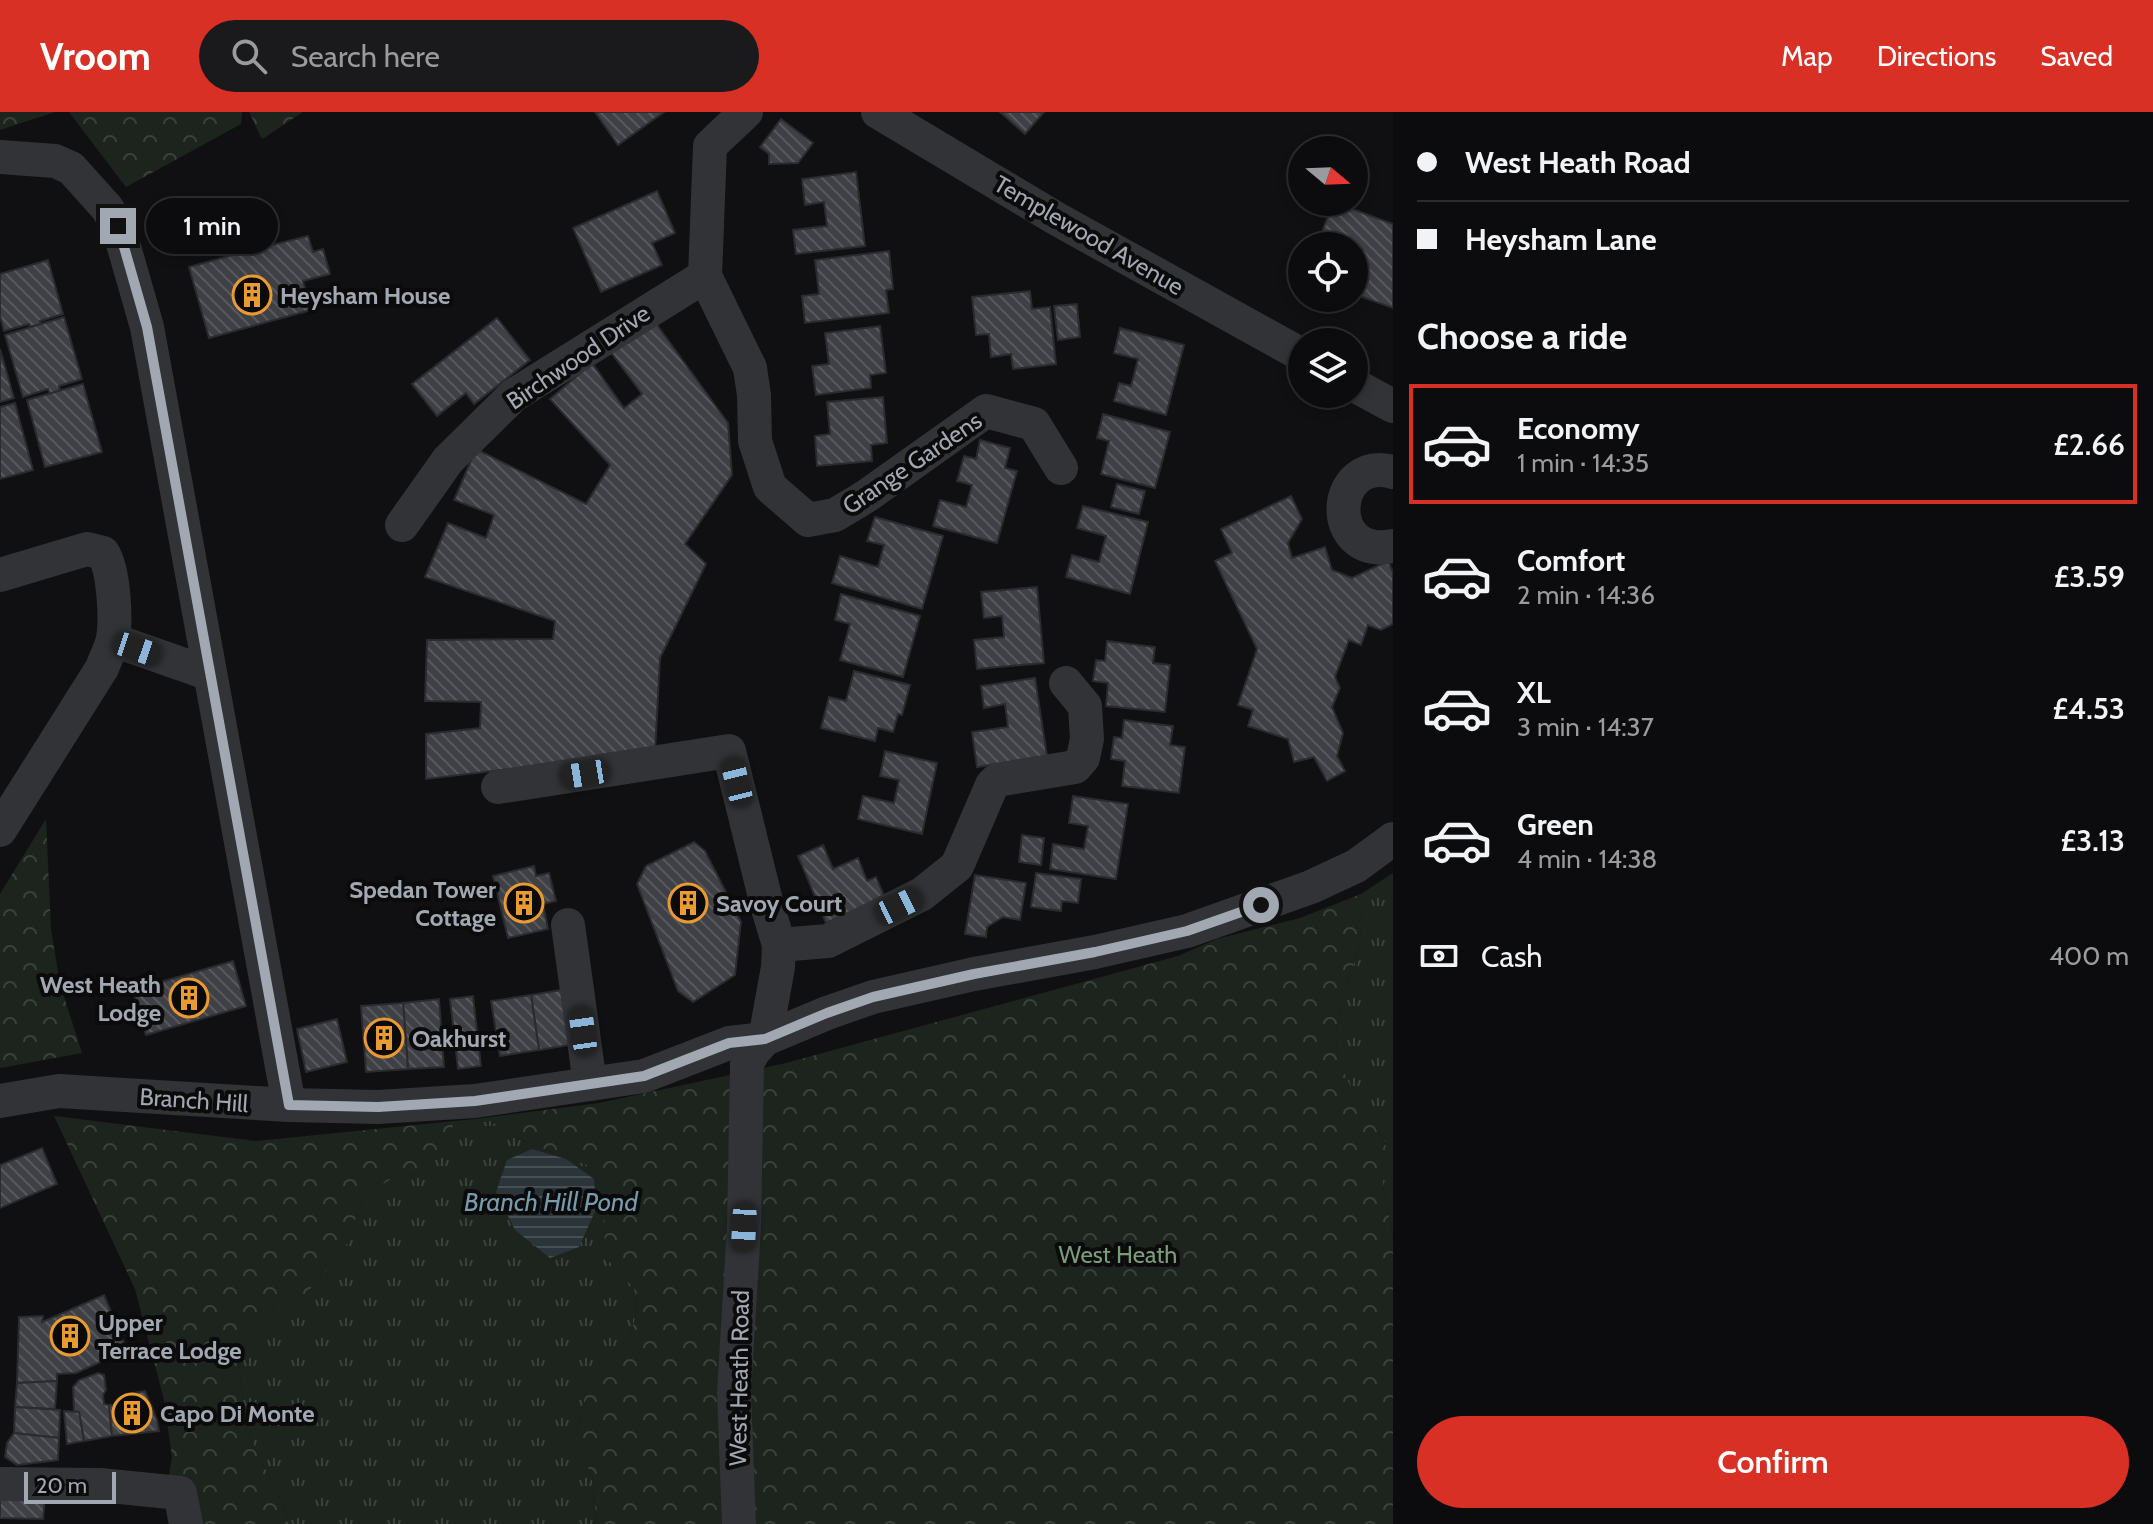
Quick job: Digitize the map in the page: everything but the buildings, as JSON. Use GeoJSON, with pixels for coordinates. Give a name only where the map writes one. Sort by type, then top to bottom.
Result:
{"type":"FeatureCollection","features":[{"type":"Feature","properties":{"kind":"street","name":"Grange Gardens"},"geometry":{"type":"LineString","coordinates":[[746,112],[710,146],[705,276],[750,368],[755,441],[770,487],[808,520],[835,515],[986,411],[1034,424],[1061,468]]}},
{"type":"Feature","properties":{"kind":"street","name":"Templewood Avenue"},"geometry":{"type":"LineString","coordinates":[[878,112],[1057,219],[1288,347]]}},
{"type":"Feature","properties":{"kind":"street"},"geometry":{"type":"LineString","coordinates":[[0,157],[55,161],[71,168],[107,208],[118,226],[147,327],[289,1105]]}},
{"type":"Feature","properties":{"kind":"street","name":"Birchwood Drive"},"geometry":{"type":"LineString","coordinates":[[402,525],[448,460],[514,395],[705,276]]}},
{"type":"Feature","properties":{"kind":"street"},"geometry":{"type":"LineString","coordinates":[[1368,393],[1393,406]]}},
{"type":"Feature","properties":{"kind":"street"},"geometry":{"type":"LineString","coordinates":[[1393,472],[1374,471],[1362,476],[1345,495],[1342,508],[1344,521],[1359,541],[1370,547],[1393,546]]}},
{"type":"Feature","properties":{"kind":"street"},"geometry":{"type":"LineString","coordinates":[[0,575],[87,549],[103,553],[108,561],[113,586],[113,640],[102,668],[0,830]]}},
{"type":"Feature","properties":{"kind":"street"},"geometry":{"type":"LineString","coordinates":[[113,640],[210,674]]}},
{"type":"Feature","properties":{"kind":"street"},"geometry":{"type":"LineString","coordinates":[[498,787],[729,751],[779,945],[828,941],[922,894],[957,866],[992,785],[997,780],[1075,767],[1083,758],[1087,739],[1085,706],[1066,683]]}},
{"type":"Feature","properties":{"kind":"street"},"geometry":{"type":"LineString","coordinates":[[765,1039],[873,997],[1187,931],[1311,887],[1356,866],[1393,839]]}},
{"type":"Feature","properties":{"kind":"street"},"geometry":{"type":"LineString","coordinates":[[568,925],[590,1084]]}},
{"type":"Feature","properties":{"kind":"street","name":"West Heath Road"},"geometry":{"type":"LineString","coordinates":[[739,1524],[734,1392],[744,1227],[747,1063],[765,1039],[776,983],[779,945]]}},
{"type":"Feature","properties":{"kind":"street","name":"Branch Hill"},"geometry":{"type":"LineString","coordinates":[[0,1101],[59,1091],[289,1105],[378,1107],[475,1101],[644,1076],[729,1043],[765,1039]]}},
{"type":"Feature","properties":{"kind":"street"},"geometry":{"type":"LineString","coordinates":[[0,1484],[100,1485],[183,1508]]}},
{"type":"Feature","properties":{"kind":"green space"},"geometry":{"type":"Polygon","coordinates":[[[0,112],[55,112],[0,130],[0,112]]]}},
{"type":"Feature","properties":{"kind":"green space"},"geometry":{"type":"Polygon","coordinates":[[[69,112],[242,112],[241,124],[126,187],[69,112]]]}},
{"type":"Feature","properties":{"kind":"green space"},"geometry":{"type":"Polygon","coordinates":[[[249,112],[303,112],[262,139],[249,112]]]}},
{"type":"Feature","properties":{"kind":"green space"},"geometry":{"type":"Polygon","coordinates":[[[46,819],[51,929],[60,984],[82,1053],[0,1068],[0,894],[46,819]]]}},
{"type":"Feature","properties":{"kind":"green space"},"geometry":{"type":"Polygon","coordinates":[[[1393,873],[1393,1237],[1381,1174],[1386,1144],[1347,1081],[1336,1043],[1339,1013],[1360,938],[1361,894],[1393,873]]]}},
{"type":"Feature","properties":{"kind":"green space","name":"West Heath"},"geometry":{"type":"Polygon","coordinates":[[[1361,894],[1360,938],[1339,1013],[1336,1043],[1348,1081],[1386,1145],[1381,1174],[1393,1237],[1393,1524],[594,1524],[592,1476],[575,1439],[586,1391],[631,1334],[637,1310],[634,1288],[605,1257],[603,1171],[520,1140],[491,1121],[454,1124],[443,1150],[421,1173],[391,1179],[363,1198],[344,1250],[302,1298],[265,1310],[238,1353],[246,1429],[289,1524],[171,1524],[165,1498],[172,1457],[164,1400],[135,1289],[54,1116],[257,1141],[599,1103],[786,1063],[1178,956],[1217,939],[1300,918],[1361,894]]]}},
{"type":"Feature","properties":{"kind":"green space"},"geometry":{"type":"Polygon","coordinates":[[[491,1121],[520,1140],[604,1171],[605,1257],[634,1288],[637,1310],[631,1334],[586,1391],[575,1439],[592,1476],[594,1524],[289,1524],[246,1429],[238,1353],[265,1310],[302,1297],[344,1250],[363,1198],[391,1179],[421,1173],[443,1150],[454,1124],[491,1121]]]}},
{"type":"Feature","properties":{"kind":"water","name":"Branch Hill Pond"},"geometry":{"type":"Polygon","coordinates":[[[532,1149],[566,1159],[594,1179],[596,1209],[579,1247],[550,1258],[515,1230],[496,1192],[507,1160],[532,1149]]]}},
{"type":"Feature","properties":{"kind":"place","name":"Heysham House"},"geometry":{"type":"Point","coordinates":[252,295]}},
{"type":"Feature","properties":{"kind":"place","name":"Spedan Tower Cottage"},"geometry":{"type":"Point","coordinates":[524,903]}},
{"type":"Feature","properties":{"kind":"place","name":"Savoy Court"},"geometry":{"type":"Point","coordinates":[688,903]}},
{"type":"Feature","properties":{"kind":"place","name":"West Heath Lodge"},"geometry":{"type":"Point","coordinates":[189,998]}},
{"type":"Feature","properties":{"kind":"place","name":"Oakhurst"},"geometry":{"type":"Point","coordinates":[384,1038]}},
{"type":"Feature","properties":{"kind":"place","name":"Upper Terrace Lodge"},"geometry":{"type":"Point","coordinates":[70,1336]}},
{"type":"Feature","properties":{"kind":"place","name":"Capo Di Monte"},"geometry":{"type":"Point","coordinates":[132,1413]}},
{"type":"Feature","properties":{"kind":"route"},"geometry":{"type":"LineString","coordinates":[[118,226],[147,327],[289,1105],[378,1107],[475,1101],[644,1076],[729,1043],[765,1039],[873,997],[1187,931],[1261,905]]}}]}
